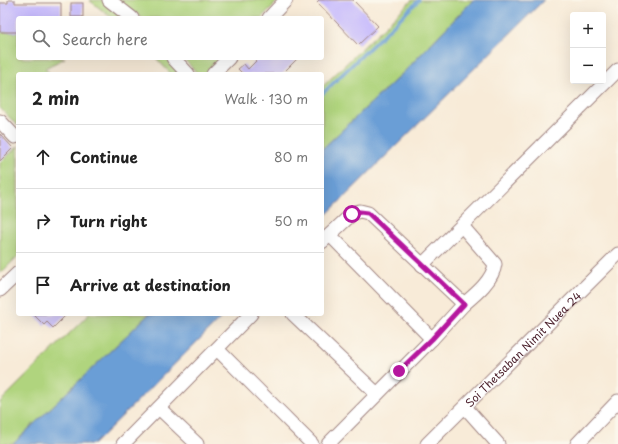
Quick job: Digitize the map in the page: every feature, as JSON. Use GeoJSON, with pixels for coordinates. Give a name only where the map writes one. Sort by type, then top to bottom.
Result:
{"type":"FeatureCollection","features":[{"type":"Feature","properties":{"kind":"street"},"geometry":{"type":"LineString","coordinates":[[109,0],[129,16]]}},
{"type":"Feature","properties":{"kind":"street"},"geometry":{"type":"LineString","coordinates":[[270,16],[286,0]]}},
{"type":"Feature","properties":{"kind":"street"},"geometry":{"type":"LineString","coordinates":[[175,60],[186,72]]}},
{"type":"Feature","properties":{"kind":"street"},"geometry":{"type":"LineString","coordinates":[[215,72],[227,60]]}},
{"type":"Feature","properties":{"kind":"street"},"geometry":{"type":"LineString","coordinates":[[422,265],[618,70]]}},
{"type":"Feature","properties":{"kind":"street"},"geometry":{"type":"LineString","coordinates":[[0,121],[15,137]]}},
{"type":"Feature","properties":{"kind":"street"},"geometry":{"type":"LineString","coordinates":[[432,339],[326,239],[352,214],[360,212],[368,213],[464,304]]}},
{"type":"Feature","properties":{"kind":"street"},"geometry":{"type":"LineString","coordinates":[[328,444],[432,339],[484,284],[492,273],[495,264],[493,260],[462,226]]}},
{"type":"Feature","properties":{"kind":"street","name":"Soi Thetsaban Nimit Nuea 24"},"geometry":{"type":"LineString","coordinates":[[427,444],[618,254]]}},
{"type":"Feature","properties":{"kind":"street"},"geometry":{"type":"LineString","coordinates":[[0,290],[16,275]]}},
{"type":"Feature","properties":{"kind":"street"},"geometry":{"type":"LineString","coordinates":[[123,444],[249,316]]}},
{"type":"Feature","properties":{"kind":"street"},"geometry":{"type":"LineString","coordinates":[[295,316],[377,394]]}},
{"type":"Feature","properties":{"kind":"street"},"geometry":{"type":"LineString","coordinates":[[217,349],[312,444]]}},
{"type":"Feature","properties":{"kind":"street"},"geometry":{"type":"LineString","coordinates":[[577,444],[618,402]]}},
{"type":"Feature","properties":{"kind":"street"},"geometry":{"type":"LineString","coordinates":[[465,407],[498,444]]}},
{"type":"Feature","properties":{"kind":"street"},"geometry":{"type":"LineString","coordinates":[[159,408],[197,444]]}},
{"type":"Feature","properties":{"kind":"green space"},"geometry":{"type":"Polygon","coordinates":[[[89,0],[104,0],[124,16],[109,16],[89,0]]]}},
{"type":"Feature","properties":{"kind":"green space"},"geometry":{"type":"Polygon","coordinates":[[[117,0],[279,0],[263,16],[139,16],[117,0]]]}},
{"type":"Feature","properties":{"kind":"green space"},"geometry":{"type":"Polygon","coordinates":[[[412,0],[473,0],[404,72],[324,147],[324,85],[412,0]]]}},
{"type":"Feature","properties":{"kind":"green space"},"geometry":{"type":"Polygon","coordinates":[[[0,32],[16,32],[16,60],[61,60],[45,68],[48,72],[16,72],[16,124],[0,108],[0,32]]]}},
{"type":"Feature","properties":{"kind":"green space"},"geometry":{"type":"Polygon","coordinates":[[[158,60],[170,60],[181,72],[169,72],[158,60]]]}},
{"type":"Feature","properties":{"kind":"green space"},"geometry":{"type":"Polygon","coordinates":[[[185,60],[218,60],[206,72],[196,72],[185,60]]]}},
{"type":"Feature","properties":{"kind":"green space"},"geometry":{"type":"Polygon","coordinates":[[[16,148],[16,258],[0,274],[0,163],[16,148]]]}},
{"type":"Feature","properties":{"kind":"green space"},"geometry":{"type":"Polygon","coordinates":[[[87,316],[147,316],[13,444],[0,444],[0,402],[87,316]]]}},
{"type":"Feature","properties":{"kind":"water"},"geometry":{"type":"Polygon","coordinates":[[[473,0],[544,0],[324,217],[324,147],[404,72],[473,0]]]}},
{"type":"Feature","properties":{"kind":"water"},"geometry":{"type":"Polygon","coordinates":[[[147,316],[223,316],[94,444],[13,444],[147,316]]]}},
{"type":"Feature","properties":{"kind":"building"},"geometry":{"type":"Polygon","coordinates":[[[8,0],[15,0],[15,3],[61,3],[61,16],[16,16],[16,32],[0,32],[0,3],[8,3],[8,0]]]}},
{"type":"Feature","properties":{"kind":"building"},"geometry":{"type":"Polygon","coordinates":[[[319,0],[353,0],[378,26],[358,45],[317,2],[319,0]]]}},
{"type":"Feature","properties":{"kind":"building"},"geometry":{"type":"Polygon","coordinates":[[[71,3],[83,3],[83,16],[71,16],[71,3]]]}},
{"type":"Feature","properties":{"kind":"building"},"geometry":{"type":"Polygon","coordinates":[[[257,60],[296,60],[284,72],[241,72],[238,69],[244,64],[248,69],[257,60]]]}},
{"type":"Feature","properties":{"kind":"building"},"geometry":{"type":"Polygon","coordinates":[[[0,134],[13,148],[0,161],[0,134]]]}},
{"type":"Feature","properties":{"kind":"building"},"geometry":{"type":"Polygon","coordinates":[[[35,316],[65,316],[53,328],[47,322],[44,325],[35,316]]]}},
{"type":"Feature","properties":{"kind":"waterway"},"geometry":{"type":"LineString","coordinates":[[324,92],[419,0]]}},
{"type":"Feature","properties":{"kind":"route"},"geometry":{"type":"LineString","coordinates":[[352,214],[360,212],[368,213],[464,304],[432,339],[399,371]]}}]}
